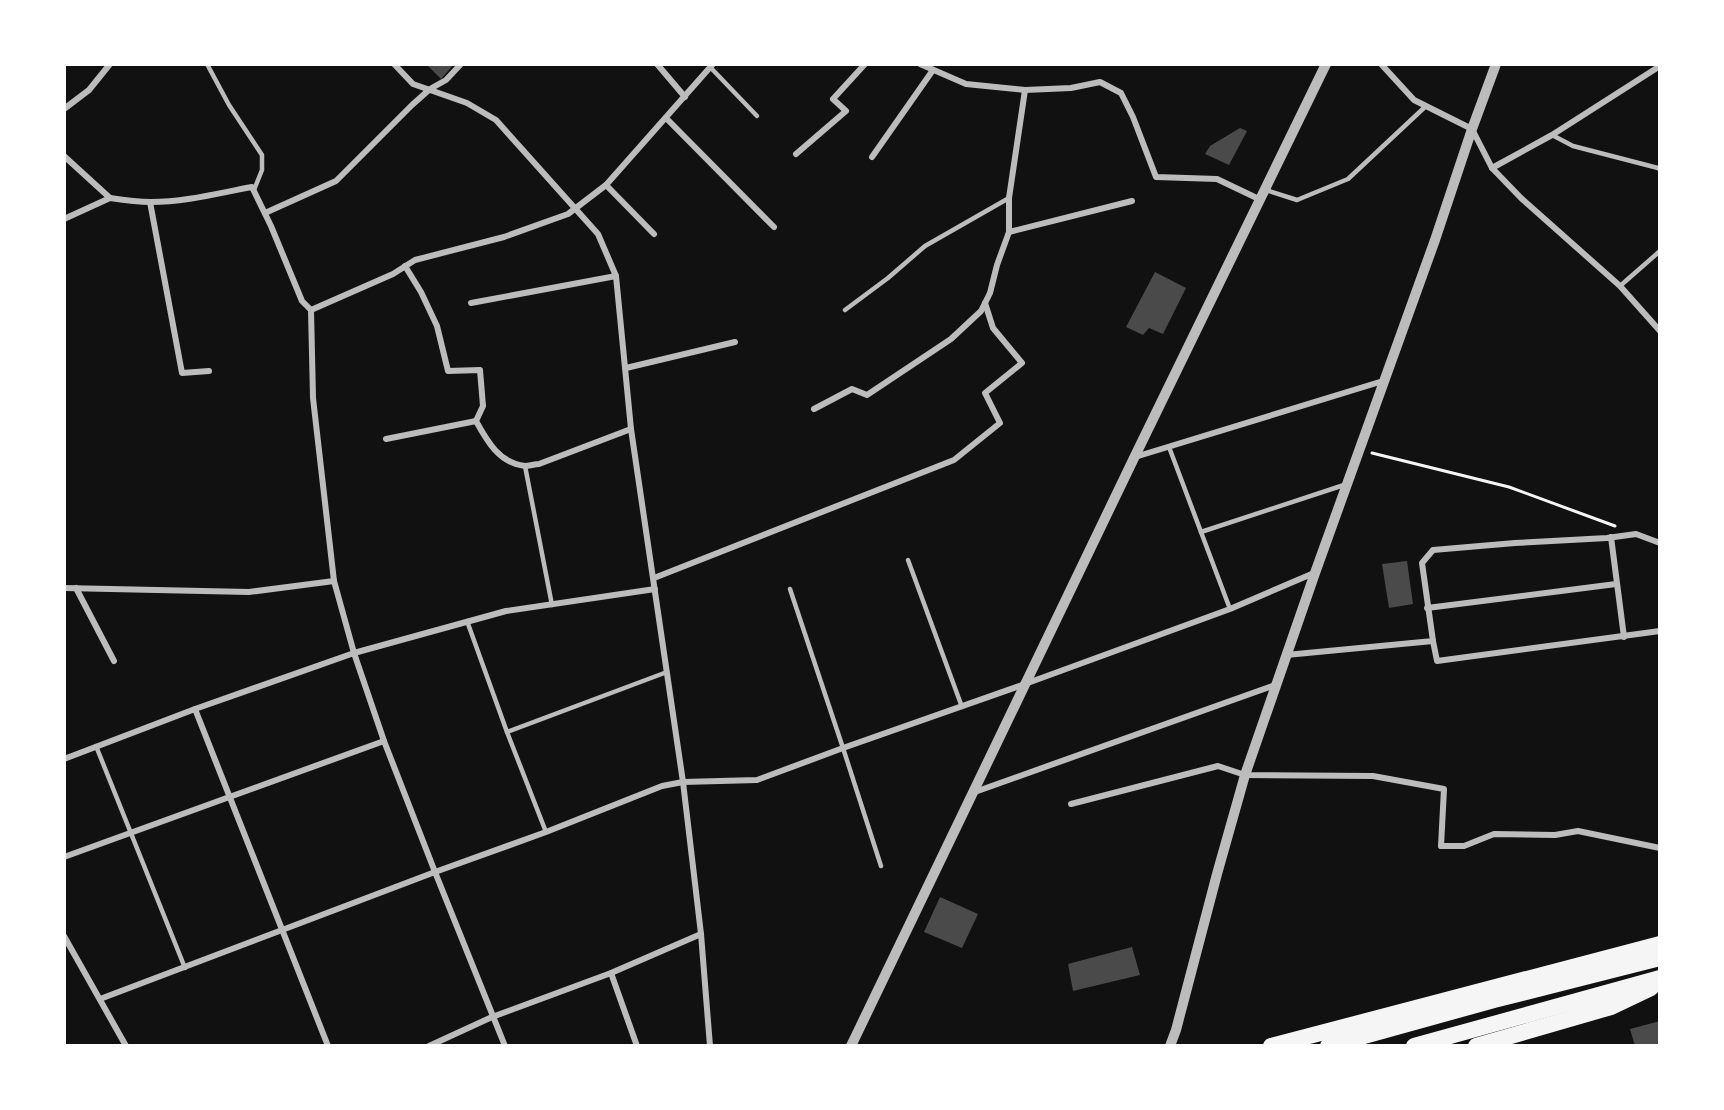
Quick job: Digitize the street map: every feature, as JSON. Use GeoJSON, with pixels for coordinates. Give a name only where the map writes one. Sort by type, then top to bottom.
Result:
{"type":"FeatureCollection","features":[{"type":"Feature","properties":{"kind":"highway"},"geometry":{"type":"LineString","coordinates":[[1271,1046],[1659,944]]}},
{"type":"Feature","properties":{"kind":"highway"},"geometry":{"type":"LineString","coordinates":[[1328,1046],[1494,1000],[1659,958]]}},
{"type":"Feature","properties":{"kind":"highway"},"geometry":{"type":"LineString","coordinates":[[1414,1046],[1659,978]]}},
{"type":"Feature","properties":{"kind":"highway"},"geometry":{"type":"LineString","coordinates":[[1476,1046],[1611,1007],[1659,984]]}},
{"type":"Feature","properties":{"kind":"street"},"geometry":{"type":"LineString","coordinates":[[64,109],[90,90],[110,64]]}},
{"type":"Feature","properties":{"kind":"street"},"geometry":{"type":"LineString","coordinates":[[394,64],[413,84],[467,103],[496,120],[598,234],[616,276],[631,429],[683,782],[701,934],[710,1046]]}},
{"type":"Feature","properties":{"kind":"street"},"geometry":{"type":"LineString","coordinates":[[265,213],[336,182],[412,105],[429,89],[446,80],[461,64]]}},
{"type":"Feature","properties":{"kind":"street"},"geometry":{"type":"LineString","coordinates":[[657,64],[685,97]]}},
{"type":"Feature","properties":{"kind":"street"},"geometry":{"type":"LineString","coordinates":[[796,154],[846,111],[833,99],[865,64]]}},
{"type":"Feature","properties":{"kind":"street"},"geometry":{"type":"LineString","coordinates":[[920,64],[966,84],[1025,90],[1071,88],[1100,82],[1121,93],[1133,117],[1156,177],[1217,179],[1263,195]]}},
{"type":"Feature","properties":{"kind":"street"},"geometry":{"type":"LineString","coordinates":[[851,1046],[1326,64]]}},
{"type":"Feature","properties":{"kind":"street"},"geometry":{"type":"LineString","coordinates":[[1381,64],[1414,100],[1472,129],[1491,168],[1521,198],[1620,286],[1659,331]]}},
{"type":"Feature","properties":{"kind":"street"},"geometry":{"type":"LineString","coordinates":[[1170,1046],[1245,775],[1496,64]]}},
{"type":"Feature","properties":{"kind":"street"},"geometry":{"type":"LineString","coordinates":[[311,310],[393,274],[415,260],[504,237],[568,214],[606,185],[712,66]]}},
{"type":"Feature","properties":{"kind":"street"},"geometry":{"type":"LineString","coordinates":[[1491,168],[1551,135],[1659,66]]}},
{"type":"Feature","properties":{"kind":"street"},"geometry":{"type":"LineString","coordinates":[[872,157],[933,70]]}},
{"type":"Feature","properties":{"kind":"street"},"geometry":{"type":"LineString","coordinates":[[814,409],[852,389],[867,395],[951,339],[981,311],[990,293],[1009,232],[1009,198],[1025,90]]}},
{"type":"Feature","properties":{"kind":"street"},"geometry":{"type":"LineString","coordinates":[[666,118],[774,226]]}},
{"type":"Feature","properties":{"kind":"street"},"geometry":{"type":"LineString","coordinates":[[64,156],[110,198]]}},
{"type":"Feature","properties":{"kind":"street"},"geometry":{"type":"LineString","coordinates":[[606,185],[654,234]]}},
{"type":"Feature","properties":{"kind":"street"},"geometry":{"type":"LineString","coordinates":[[64,219],[110,198],[150,202],[206,196],[252,187],[254,190],[302,301],[311,310],[313,398],[334,581],[354,653],[384,741],[505,1046]]}},
{"type":"Feature","properties":{"kind":"street"},"geometry":{"type":"LineString","coordinates":[[1009,232],[1132,201]]}},
{"type":"Feature","properties":{"kind":"street"},"geometry":{"type":"LineString","coordinates":[[150,202],[182,373],[208,371]]}},
{"type":"Feature","properties":{"kind":"street"},"geometry":{"type":"LineString","coordinates":[[405,266],[421,292],[437,326],[447,370],[480,370],[483,406],[476,421]]}},
{"type":"Feature","properties":{"kind":"street"},"geometry":{"type":"LineString","coordinates":[[471,303],[616,276]]}},
{"type":"Feature","properties":{"kind":"street"},"geometry":{"type":"LineString","coordinates":[[654,578],[954,460],[1000,423],[985,393],[1022,363],[993,328],[985,303]]}},
{"type":"Feature","properties":{"kind":"street"},"geometry":{"type":"LineString","coordinates":[[626,368],[735,342]]}},
{"type":"Feature","properties":{"kind":"street"},"geometry":{"type":"LineString","coordinates":[[1134,458],[1383,381]]}},
{"type":"Feature","properties":{"kind":"street"},"geometry":{"type":"LineString","coordinates":[[386,439],[476,421]]}},
{"type":"Feature","properties":{"kind":"street"},"geometry":{"type":"LineString","coordinates":[[476,421],[488,443],[496,452],[525,466],[539,464],[631,429]]}},
{"type":"Feature","properties":{"kind":"street"},"geometry":{"type":"LineString","coordinates":[[1659,543],[1636,534],[1432,550],[1422,563],[1427,608],[1437,661],[1659,631]]}},
{"type":"Feature","properties":{"kind":"street"},"geometry":{"type":"LineString","coordinates":[[1611,537],[1624,637]]}},
{"type":"Feature","properties":{"kind":"street"},"geometry":{"type":"LineString","coordinates":[[100,999],[546,832],[662,786],[683,782],[757,780],[1230,609],[1315,573]]}},
{"type":"Feature","properties":{"kind":"street"},"geometry":{"type":"LineString","coordinates":[[64,588],[249,592],[334,581]]}},
{"type":"Feature","properties":{"kind":"street"},"geometry":{"type":"LineString","coordinates":[[1427,608],[1616,584]]}},
{"type":"Feature","properties":{"kind":"street"},"geometry":{"type":"LineString","coordinates":[[76,588],[114,661]]}},
{"type":"Feature","properties":{"kind":"street"},"geometry":{"type":"LineString","coordinates":[[64,759],[195,709],[354,653],[506,611],[655,589]]}},
{"type":"Feature","properties":{"kind":"street"},"geometry":{"type":"LineString","coordinates":[[1286,656],[1433,641]]}},
{"type":"Feature","properties":{"kind":"street"},"geometry":{"type":"LineString","coordinates":[[972,793],[1275,685]]}},
{"type":"Feature","properties":{"kind":"street"},"geometry":{"type":"LineString","coordinates":[[195,709],[328,1046]]}},
{"type":"Feature","properties":{"kind":"street"},"geometry":{"type":"LineString","coordinates":[[64,857],[384,741]]}},
{"type":"Feature","properties":{"kind":"street"},"geometry":{"type":"LineString","coordinates":[[1071,804],[1218,766],[1245,775],[1373,776],[1444,789],[1441,846],[1464,846],[1494,834],[1555,835],[1578,831],[1659,848]]}},
{"type":"Feature","properties":{"kind":"street"},"geometry":{"type":"LineString","coordinates":[[429,1046],[492,1017],[611,973],[701,934]]}},
{"type":"Feature","properties":{"kind":"street"},"geometry":{"type":"LineString","coordinates":[[64,936],[126,1046]]}},
{"type":"Feature","properties":{"kind":"street"},"geometry":{"type":"LineString","coordinates":[[611,973],[637,1046]]}},
{"type":"Feature","properties":{"kind":"lane"},"geometry":{"type":"LineString","coordinates":[[207,64],[229,105],[262,155],[262,170],[254,190]]}},
{"type":"Feature","properties":{"kind":"lane"},"geometry":{"type":"LineString","coordinates":[[712,66],[757,116]]}},
{"type":"Feature","properties":{"kind":"lane"},"geometry":{"type":"LineString","coordinates":[[1263,195],[1298,200],[1348,179],[1426,106]]}},
{"type":"Feature","properties":{"kind":"lane"},"geometry":{"type":"LineString","coordinates":[[1551,135],[1573,146],[1659,170]]}},
{"type":"Feature","properties":{"kind":"lane"},"geometry":{"type":"LineString","coordinates":[[845,310],[888,278],[925,246],[1009,198]]}},
{"type":"Feature","properties":{"kind":"lane"},"geometry":{"type":"LineString","coordinates":[[1620,286],[1659,252]]}},
{"type":"Feature","properties":{"kind":"lane"},"geometry":{"type":"LineString","coordinates":[[1169,447],[1230,609]]}},
{"type":"Feature","properties":{"kind":"lane"},"geometry":{"type":"LineString","coordinates":[[525,466],[552,604]]}},
{"type":"Feature","properties":{"kind":"lane"},"geometry":{"type":"LineString","coordinates":[[1201,532],[1347,485]]}},
{"type":"Feature","properties":{"kind":"lane"},"geometry":{"type":"LineString","coordinates":[[908,560],[962,707]]}},
{"type":"Feature","properties":{"kind":"lane"},"geometry":{"type":"LineString","coordinates":[[790,589],[881,866]]}},
{"type":"Feature","properties":{"kind":"lane"},"geometry":{"type":"LineString","coordinates":[[467,621],[546,832]]}},
{"type":"Feature","properties":{"kind":"lane"},"geometry":{"type":"LineString","coordinates":[[507,732],[667,672]]}},
{"type":"Feature","properties":{"kind":"lane"},"geometry":{"type":"LineString","coordinates":[[96,746],[185,968]]}},
{"type":"Feature","properties":{"kind":"path"},"geometry":{"type":"LineString","coordinates":[[1359,450],[1509,487],[1636,534]]}},
{"type":"Feature","properties":{"kind":"building"},"geometry":{"type":"Polygon","coordinates":[[[426,64],[454,64],[441,79],[426,64]]]}},
{"type":"Feature","properties":{"kind":"building"},"geometry":{"type":"Polygon","coordinates":[[[1240,128],[1247,131],[1229,165],[1205,154],[1210,146],[1240,128]]]}},
{"type":"Feature","properties":{"kind":"building"},"geometry":{"type":"Polygon","coordinates":[[[1155,272],[1186,288],[1163,334],[1149,328],[1143,335],[1126,327],[1155,272]]]}},
{"type":"Feature","properties":{"kind":"building"},"geometry":{"type":"Polygon","coordinates":[[[1407,561],[1413,604],[1389,608],[1382,564],[1407,561]]]}},
{"type":"Feature","properties":{"kind":"building"},"geometry":{"type":"Polygon","coordinates":[[[940,897],[978,914],[962,948],[924,932],[940,897]]]}},
{"type":"Feature","properties":{"kind":"building"},"geometry":{"type":"Polygon","coordinates":[[[1132,947],[1140,975],[1073,991],[1068,964],[1132,947]]]}},
{"type":"Feature","properties":{"kind":"building"},"geometry":{"type":"Polygon","coordinates":[[[1660,1021],[1660,1046],[1635,1046],[1630,1029],[1660,1021]]]}}]}
